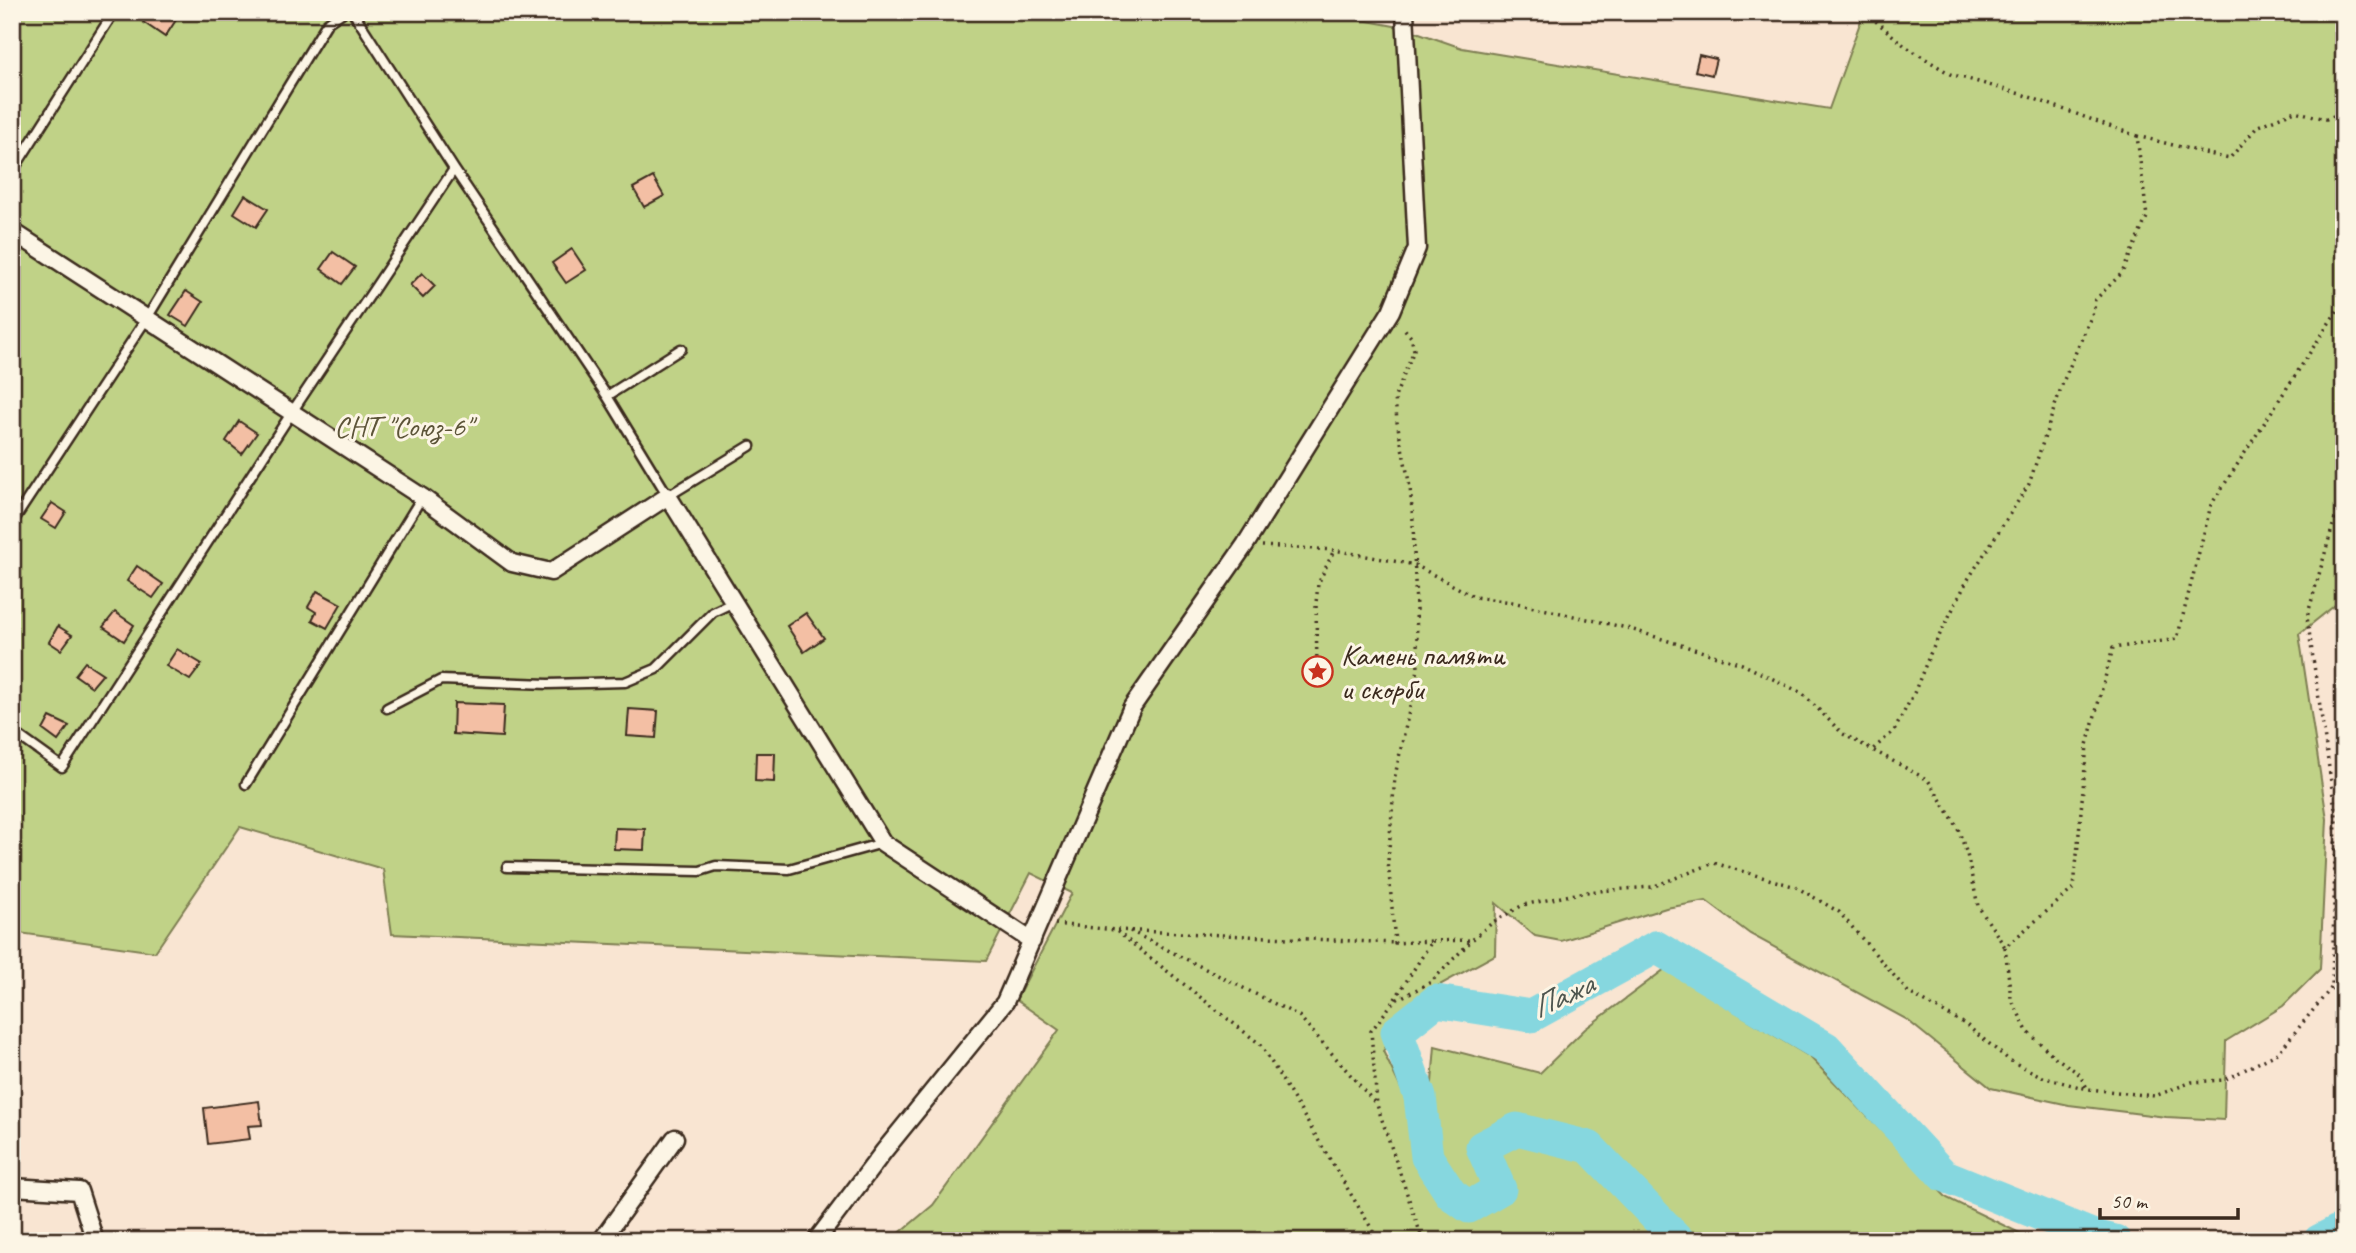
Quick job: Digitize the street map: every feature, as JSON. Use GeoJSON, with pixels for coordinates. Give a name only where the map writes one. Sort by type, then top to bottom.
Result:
{"type":"FeatureCollection","features":[{"type":"Feature","properties":{"kind":"street"},"geometry":{"type":"LineString","coordinates":[[816,1241],[884,1151],[1005,1002],[1132,707],[1245,545],[1391,310],[1417,248],[1405,12]]}},
{"type":"Feature","properties":{"kind":"street"},"geometry":{"type":"LineString","coordinates":[[12,230],[422,497],[512,563],[551,572],[668,496],[883,843],[1032,941]]}},
{"type":"Feature","properties":{"kind":"street"},"geometry":{"type":"LineString","coordinates":[[601,1241],[674,1138]]}},
{"type":"Feature","properties":{"kind":"street"},"geometry":{"type":"LineString","coordinates":[[12,1187],[79,1191],[95,1241]]}},
{"type":"Feature","properties":{"kind":"lane"},"geometry":{"type":"LineString","coordinates":[[12,172],[114,12]]}},
{"type":"Feature","properties":{"kind":"lane"},"geometry":{"type":"LineString","coordinates":[[12,523],[147,318],[327,23],[343,12]]}},
{"type":"Feature","properties":{"kind":"lane"},"geometry":{"type":"LineString","coordinates":[[353,12],[454,169],[607,396],[668,496],[750,446]]}},
{"type":"Feature","properties":{"kind":"lane"},"geometry":{"type":"LineString","coordinates":[[12,732],[62,766],[454,169]]}},
{"type":"Feature","properties":{"kind":"lane"},"geometry":{"type":"LineString","coordinates":[[607,396],[681,349]]}},
{"type":"Feature","properties":{"kind":"lane"},"geometry":{"type":"LineString","coordinates":[[246,784],[422,497]]}},
{"type":"Feature","properties":{"kind":"lane"},"geometry":{"type":"LineString","coordinates":[[387,708],[441,680],[548,684],[625,682],[656,669],[713,612],[734,602]]}},
{"type":"Feature","properties":{"kind":"lane"},"geometry":{"type":"LineString","coordinates":[[507,867],[700,870],[716,866],[789,869],[883,843]]}},
{"type":"Feature","properties":{"kind":"path"},"geometry":{"type":"LineString","coordinates":[[1866,12],[1905,46],[1950,74],[2024,95],[2137,136],[2228,159],[2258,125],[2295,111],[2326,119],[2344,113]]}},
{"type":"Feature","properties":{"kind":"path"},"geometry":{"type":"LineString","coordinates":[[1872,750],[1894,731],[1967,581],[2029,484],[2063,382],[2094,310],[2095,300],[2122,273],[2147,217],[2137,136]]}},
{"type":"Feature","properties":{"kind":"path"},"geometry":{"type":"LineString","coordinates":[[2005,947],[2074,888],[2087,746],[2113,648],[2177,639],[2211,505],[2344,300]]}},
{"type":"Feature","properties":{"kind":"path"},"geometry":{"type":"LineString","coordinates":[[1391,310],[1411,337],[1414,351],[1395,397],[1397,422],[1410,487],[1418,669],[1395,776],[1388,861],[1395,943]]}},
{"type":"Feature","properties":{"kind":"path"},"geometry":{"type":"LineString","coordinates":[[1394,1001],[1431,982],[1493,922],[1523,905],[1584,892],[1652,887],[1714,863],[1796,887],[1839,912],[1909,993],[1965,1024],[2009,1060],[2045,1078],[2088,1089],[2155,1096],[2192,1082],[2224,1080],[2278,1053],[2332,987],[2336,816],[2307,617],[2344,486]]}},
{"type":"Feature","properties":{"kind":"path"},"geometry":{"type":"LineString","coordinates":[[1245,545],[1334,550],[1415,565],[1475,597],[1512,602],[1627,628],[1742,664],[1802,693],[1843,734],[1928,780],[1957,826],[1967,854],[1978,906],[2005,947],[2011,998],[2027,1031],[2078,1073],[2088,1089]]}},
{"type":"Feature","properties":{"kind":"path"},"geometry":{"type":"LineString","coordinates":[[1317,671],[1318,584],[1334,550]]}},
{"type":"Feature","properties":{"kind":"path"},"geometry":{"type":"LineString","coordinates":[[1040,922],[1115,930],[1395,943],[1472,940]]}},
{"type":"Feature","properties":{"kind":"path"},"geometry":{"type":"LineString","coordinates":[[1115,930],[1261,1045],[1376,1241]]}},
{"type":"Feature","properties":{"kind":"path"},"geometry":{"type":"LineString","coordinates":[[1128,930],[1299,1016],[1377,1105]]}},
{"type":"Feature","properties":{"kind":"path"},"geometry":{"type":"LineString","coordinates":[[1423,1241],[1377,1105],[1371,1031],[1394,1001],[1432,941]]}},
{"type":"Feature","properties":{"kind":"green space","name":"СНТ \"Союз-6\""},"geometry":{"type":"Polygon","coordinates":[[[12,12],[1319,12],[1405,28],[1462,48],[1829,109],[1864,12],[2344,12],[2344,598],[2299,634],[2327,819],[2320,969],[2283,1006],[2226,1041],[2224,1120],[2166,1117],[2069,1105],[1991,1088],[1906,1019],[1750,934],[1706,901],[1666,908],[1561,941],[1535,936],[1496,903],[1495,955],[1423,994],[1383,1051],[1427,1143],[1435,1046],[1540,1073],[1585,1029],[1665,969],[1810,1057],[1947,1198],[2036,1241],[890,1241],[933,1205],[1059,1030],[1016,1000],[1072,893],[1031,873],[986,961],[392,934],[383,869],[240,827],[155,952],[12,932],[12,12]]]}},
{"type":"Feature","properties":{"kind":"building"},"geometry":{"type":"Polygon","coordinates":[[[150,12],[164,12],[176,20],[165,37],[143,22],[150,12]]]}},
{"type":"Feature","properties":{"kind":"building"},"geometry":{"type":"Polygon","coordinates":[[[1699,55],[1716,59],[1712,75],[1695,71],[1699,55]]]}},
{"type":"Feature","properties":{"kind":"building"},"geometry":{"type":"Polygon","coordinates":[[[653,177],[664,196],[644,207],[633,188],[653,177]]]}},
{"type":"Feature","properties":{"kind":"building"},"geometry":{"type":"Polygon","coordinates":[[[245,195],[268,209],[256,227],[234,213],[245,195]]]}},
{"type":"Feature","properties":{"kind":"building"},"geometry":{"type":"Polygon","coordinates":[[[572,249],[586,270],[566,283],[552,263],[572,249]]]}},
{"type":"Feature","properties":{"kind":"building"},"geometry":{"type":"Polygon","coordinates":[[[333,252],[355,267],[342,284],[321,269],[333,252]]]}},
{"type":"Feature","properties":{"kind":"building"},"geometry":{"type":"Polygon","coordinates":[[[422,273],[435,286],[423,298],[410,285],[422,273]]]}},
{"type":"Feature","properties":{"kind":"building"},"geometry":{"type":"Polygon","coordinates":[[[186,291],[203,302],[188,326],[170,315],[186,291]]]}},
{"type":"Feature","properties":{"kind":"building"},"geometry":{"type":"Polygon","coordinates":[[[239,421],[257,433],[242,454],[226,441],[239,421]]]}},
{"type":"Feature","properties":{"kind":"building"},"geometry":{"type":"Polygon","coordinates":[[[52,503],[66,512],[56,528],[41,519],[52,503]]]}},
{"type":"Feature","properties":{"kind":"building"},"geometry":{"type":"Polygon","coordinates":[[[137,566],[163,584],[153,598],[127,581],[137,566]]]}},
{"type":"Feature","properties":{"kind":"building"},"geometry":{"type":"Polygon","coordinates":[[[317,591],[341,604],[327,628],[312,620],[316,612],[308,607],[317,591]]]}},
{"type":"Feature","properties":{"kind":"building"},"geometry":{"type":"Polygon","coordinates":[[[115,612],[134,625],[124,641],[103,627],[115,612]]]}},
{"type":"Feature","properties":{"kind":"building"},"geometry":{"type":"Polygon","coordinates":[[[806,613],[824,638],[804,652],[787,626],[806,613]]]}},
{"type":"Feature","properties":{"kind":"building"},"geometry":{"type":"Polygon","coordinates":[[[58,626],[72,635],[61,650],[49,642],[58,626]]]}},
{"type":"Feature","properties":{"kind":"building"},"geometry":{"type":"Polygon","coordinates":[[[177,649],[202,664],[190,680],[166,666],[177,649]]]}},
{"type":"Feature","properties":{"kind":"building"},"geometry":{"type":"Polygon","coordinates":[[[85,662],[103,674],[92,687],[75,675],[85,662]]]}},
{"type":"Feature","properties":{"kind":"building"},"geometry":{"type":"Polygon","coordinates":[[[454,703],[504,705],[502,737],[453,734],[454,703]]]}},
{"type":"Feature","properties":{"kind":"building"},"geometry":{"type":"Polygon","coordinates":[[[629,709],[658,711],[656,738],[627,736],[629,709]]]}},
{"type":"Feature","properties":{"kind":"building"},"geometry":{"type":"Polygon","coordinates":[[[50,717],[69,726],[58,741],[43,730],[50,717]]]}},
{"type":"Feature","properties":{"kind":"building"},"geometry":{"type":"Polygon","coordinates":[[[756,753],[775,753],[774,782],[755,781],[756,753]]]}},
{"type":"Feature","properties":{"kind":"building"},"geometry":{"type":"Polygon","coordinates":[[[615,828],[645,829],[644,850],[614,849],[615,828]]]}},
{"type":"Feature","properties":{"kind":"building"},"geometry":{"type":"Polygon","coordinates":[[[259,1101],[262,1125],[248,1126],[250,1139],[208,1144],[204,1108],[259,1101]]]}},
{"type":"Feature","properties":{"kind":"building"},"geometry":{"type":"Polygon","coordinates":[[[12,1121],[16,1121],[20,1152],[12,1153],[12,1121]]]}},
{"type":"Feature","properties":{"kind":"waterway","name":"Пажа"},"geometry":{"type":"LineString","coordinates":[[1679,1241],[1589,1147],[1517,1129],[1482,1147],[1500,1189],[1469,1207],[1451,1194],[1427,1157],[1420,1097],[1397,1032],[1436,1001],[1531,1016],[1656,947],[1826,1048],[1943,1175],[2094,1236],[2115,1241]]}},
{"type":"Feature","properties":{"kind":"waterway","name":"Пажа"},"geometry":{"type":"LineString","coordinates":[[2319,1241],[2344,1228]]}},
{"type":"Feature","properties":{"kind":"place","name":"Камень памяти и скорби"},"geometry":{"type":"Point","coordinates":[1318,672]}}]}
